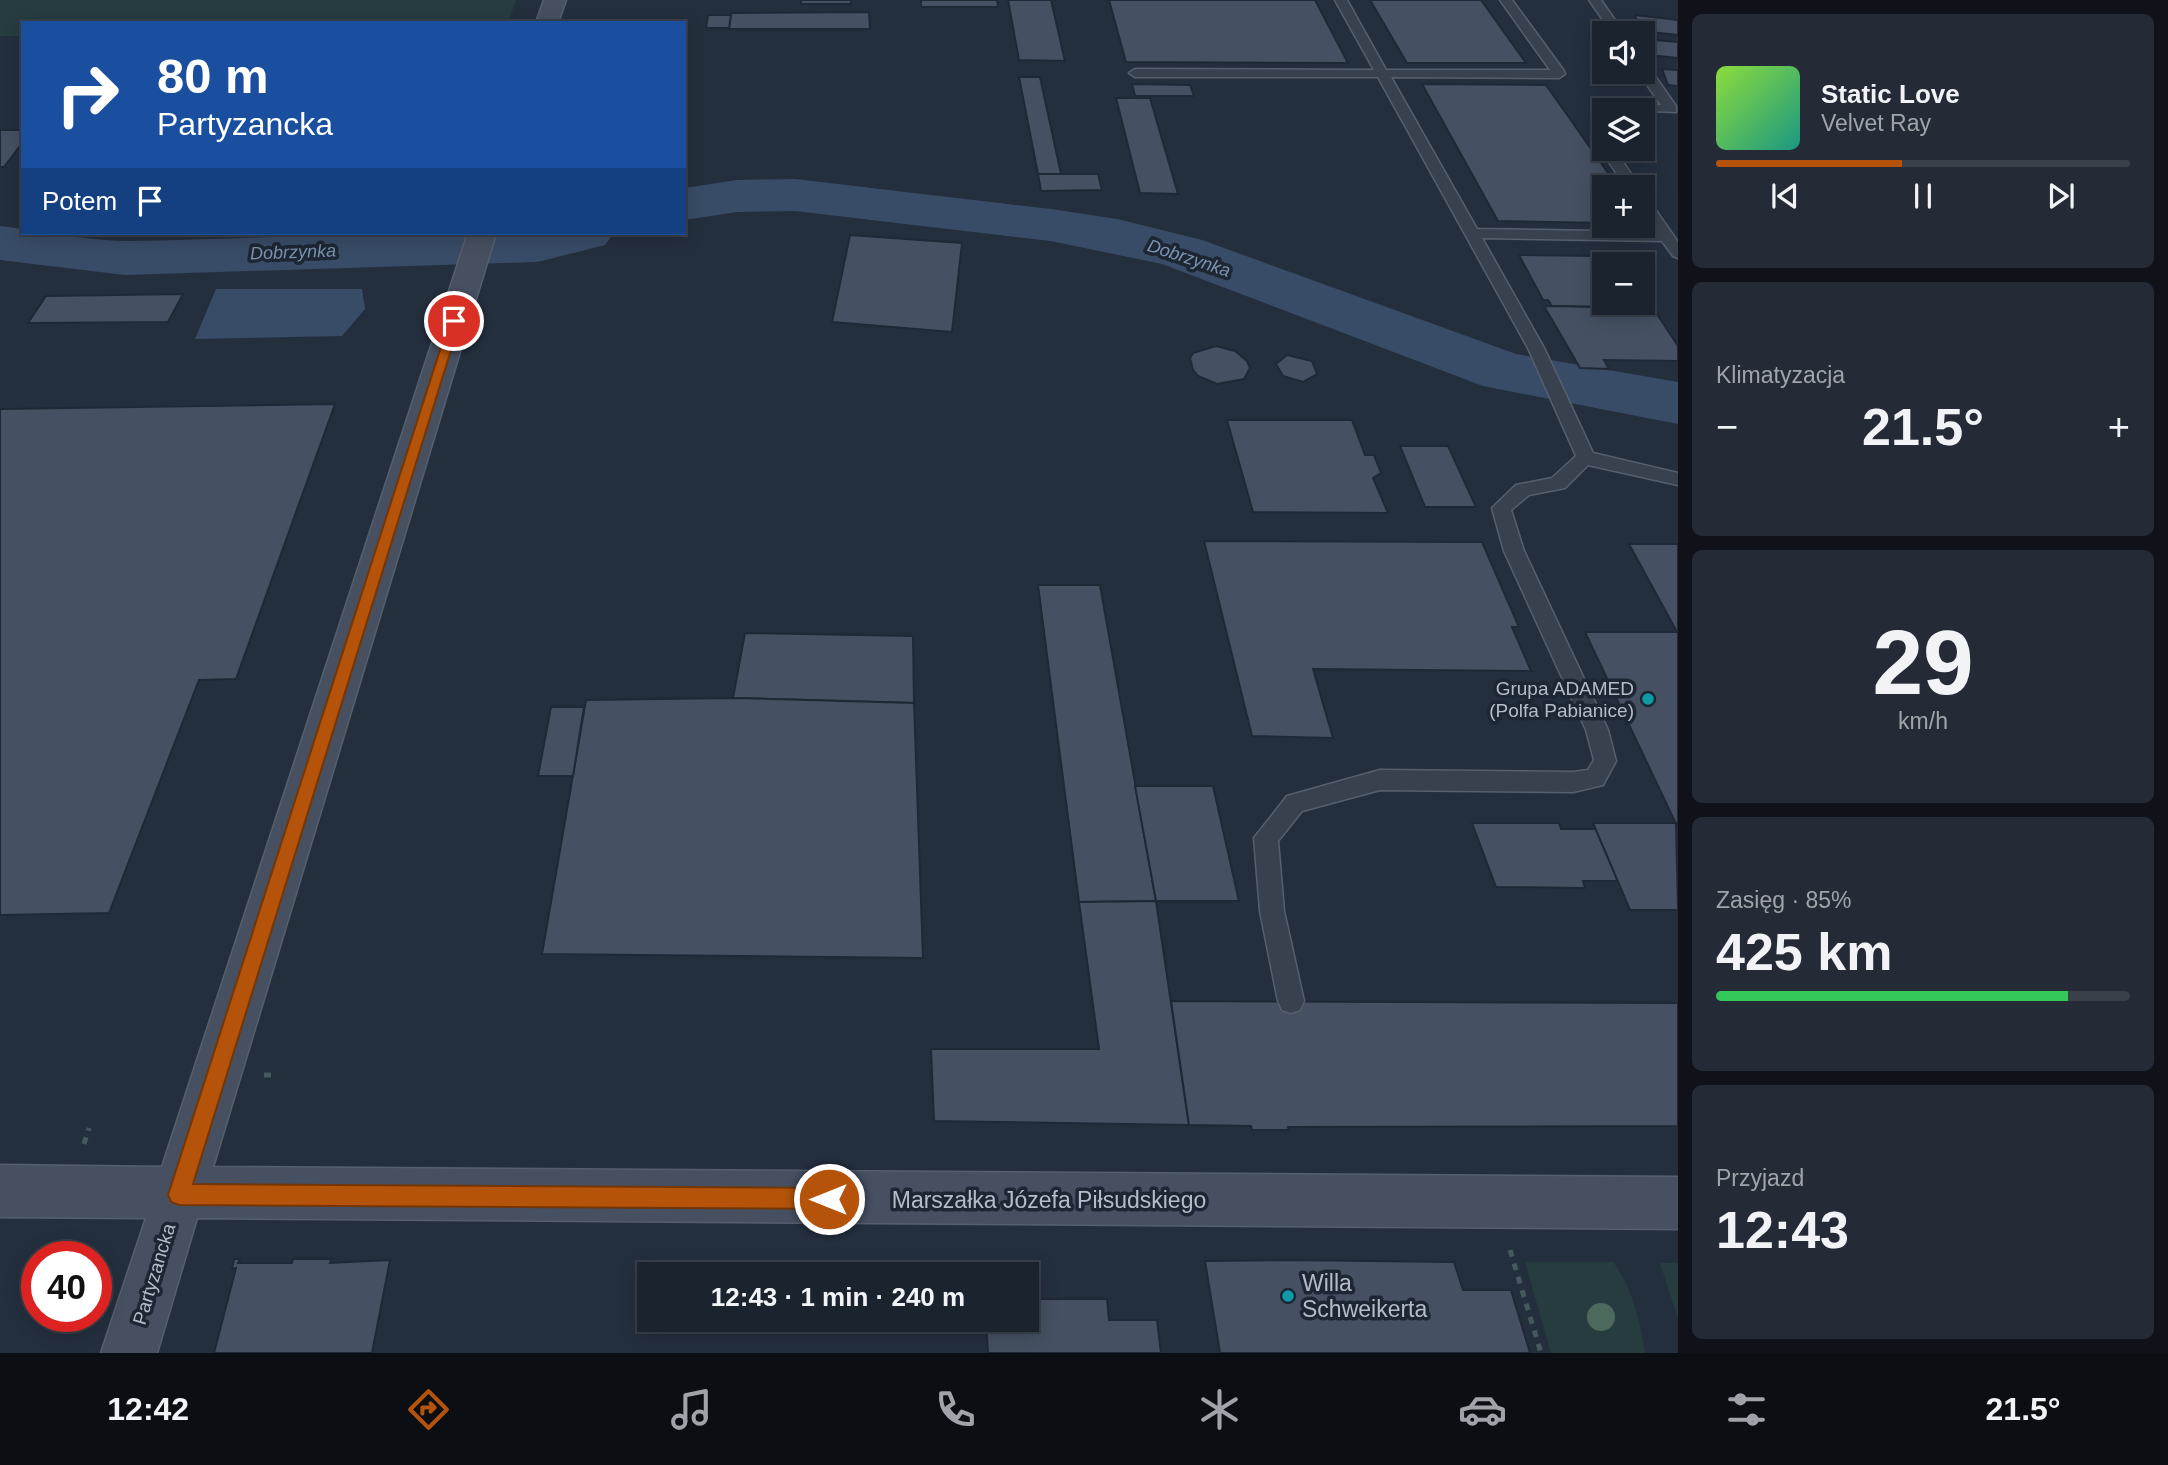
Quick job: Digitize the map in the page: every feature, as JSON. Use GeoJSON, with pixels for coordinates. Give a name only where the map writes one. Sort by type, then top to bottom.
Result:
{"type":"FeatureCollection","features":[{"type":"Feature","properties":{"kind":"main road"},"geometry":{"type":"LineString","coordinates":[[548,21],[555,0]]}},
{"type":"Feature","properties":{"kind":"main road","name":"Partyzancka"},"geometry":{"type":"LineString","coordinates":[[129,1353],[476,251]]}},
{"type":"Feature","properties":{"kind":"main road","name":"Marszałka Józefa Piłsudskiego"},"geometry":{"type":"LineString","coordinates":[[0,1191],[179,1195],[1678,1203]]}},
{"type":"Feature","properties":{"kind":"lane"},"geometry":{"type":"LineString","coordinates":[[1341,0],[1474,233],[1536,348],[1569,415],[1586,458]]}},
{"type":"Feature","properties":{"kind":"lane"},"geometry":{"type":"LineString","coordinates":[[1135,72],[1559,74],[1506,0]]}},
{"type":"Feature","properties":{"kind":"lane"},"geometry":{"type":"LineString","coordinates":[[1595,0],[1610,21]]}},
{"type":"Feature","properties":{"kind":"lane"},"geometry":{"type":"LineString","coordinates":[[1654,84],[1671,109],[1655,109]]}},
{"type":"Feature","properties":{"kind":"lane"},"geometry":{"type":"LineString","coordinates":[[1655,220],[1678,253]]}},
{"type":"Feature","properties":{"kind":"lane"},"geometry":{"type":"LineString","coordinates":[[1474,233],[1667,237]]}},
{"type":"Feature","properties":{"kind":"lane"},"geometry":{"type":"LineString","coordinates":[[1291,1002],[1272,911],[1266,838],[1295,803],[1380,780],[1573,782],[1595,778],[1605,761],[1597,730],[1514,551],[1501,508],[1523,490],[1558,483],[1575,464],[1586,458],[1678,479]]}},
{"type":"Feature","properties":{"kind":"path"},"geometry":{"type":"LineString","coordinates":[[1495,1201],[1541,1353]]}},
{"type":"Feature","properties":{"kind":"green space"},"geometry":{"type":"Polygon","coordinates":[[[0,0],[516,0],[509,21],[21,21],[21,36],[0,36],[0,0]]]}},
{"type":"Feature","properties":{"kind":"green space"},"geometry":{"type":"Polygon","coordinates":[[[1525,1262],[1613,1262],[1635,1306],[1645,1353],[1551,1353],[1525,1262]]]}},
{"type":"Feature","properties":{"kind":"green space"},"geometry":{"type":"Polygon","coordinates":[[[1660,1263],[1678,1263],[1678,1319],[1660,1263]]]}},
{"type":"Feature","properties":{"kind":"water"},"geometry":{"type":"Polygon","coordinates":[[[216,289],[362,289],[365,309],[342,336],[195,339],[216,289]]]}},
{"type":"Feature","properties":{"kind":"water"},"geometry":{"type":"Polygon","coordinates":[[[1580,376],[1678,392],[1678,409],[1591,394],[1580,376]]]}},
{"type":"Feature","properties":{"kind":"building"},"geometry":{"type":"Polygon","coordinates":[[[801,0],[851,0],[851,4],[801,4],[801,0]]]}},
{"type":"Feature","properties":{"kind":"building"},"geometry":{"type":"Polygon","coordinates":[[[921,0],[997,0],[998,7],[921,7],[921,0]]]}},
{"type":"Feature","properties":{"kind":"building"},"geometry":{"type":"Polygon","coordinates":[[[1008,0],[1051,0],[1065,61],[1019,60],[1008,0]]]}},
{"type":"Feature","properties":{"kind":"building"},"geometry":{"type":"Polygon","coordinates":[[[1109,0],[1315,0],[1348,63],[1126,62],[1109,0]]]}},
{"type":"Feature","properties":{"kind":"building"},"geometry":{"type":"Polygon","coordinates":[[[1370,0],[1481,0],[1526,63],[1407,63],[1370,0]]]}},
{"type":"Feature","properties":{"kind":"building"},"geometry":{"type":"Polygon","coordinates":[[[869,12],[870,29],[729,29],[731,13],[869,12]]]}},
{"type":"Feature","properties":{"kind":"building"},"geometry":{"type":"Polygon","coordinates":[[[708,15],[731,15],[729,28],[706,28],[708,15]]]}},
{"type":"Feature","properties":{"kind":"building"},"geometry":{"type":"Polygon","coordinates":[[[1635,15],[1678,20],[1678,35],[1655,33],[1655,21],[1637,21],[1635,15]]]}},
{"type":"Feature","properties":{"kind":"building"},"geometry":{"type":"Polygon","coordinates":[[[1655,40],[1678,42],[1678,58],[1655,56],[1655,40]]]}},
{"type":"Feature","properties":{"kind":"building"},"geometry":{"type":"Polygon","coordinates":[[[1662,69],[1678,70],[1678,86],[1668,85],[1662,69]]]}},
{"type":"Feature","properties":{"kind":"building"},"geometry":{"type":"Polygon","coordinates":[[[1019,77],[1040,77],[1061,174],[1038,174],[1019,77]]]}},
{"type":"Feature","properties":{"kind":"building"},"geometry":{"type":"Polygon","coordinates":[[[1132,84],[1190,85],[1194,96],[1135,96],[1132,84]]]}},
{"type":"Feature","properties":{"kind":"building"},"geometry":{"type":"Polygon","coordinates":[[[1422,84],[1546,85],[1592,150],[1592,161],[1600,161],[1610,175],[1592,175],[1592,223],[1498,221],[1422,84]]]}},
{"type":"Feature","properties":{"kind":"building"},"geometry":{"type":"Polygon","coordinates":[[[1116,98],[1150,98],[1178,194],[1140,193],[1116,98]]]}},
{"type":"Feature","properties":{"kind":"building"},"geometry":{"type":"Polygon","coordinates":[[[0,130],[21,130],[21,145],[4,167],[0,167],[0,130]]]}},
{"type":"Feature","properties":{"kind":"building"},"geometry":{"type":"Polygon","coordinates":[[[1038,174],[1098,174],[1102,190],[1041,191],[1038,174]]]}},
{"type":"Feature","properties":{"kind":"building"},"geometry":{"type":"Polygon","coordinates":[[[850,235],[962,243],[952,332],[832,322],[850,235]]]}},
{"type":"Feature","properties":{"kind":"building"},"geometry":{"type":"Polygon","coordinates":[[[1519,255],[1592,256],[1592,307],[1552,306],[1548,300],[1543,300],[1519,255]]]}},
{"type":"Feature","properties":{"kind":"building"},"geometry":{"type":"Polygon","coordinates":[[[183,294],[168,322],[28,323],[46,296],[183,294]]]}},
{"type":"Feature","properties":{"kind":"building"},"geometry":{"type":"Polygon","coordinates":[[[1544,306],[1592,307],[1592,315],[1655,315],[1655,311],[1678,346],[1678,361],[1604,360],[1609,369],[1580,368],[1544,306]]]}},
{"type":"Feature","properties":{"kind":"building"},"geometry":{"type":"Polygon","coordinates":[[[1216,346],[1235,351],[1247,361],[1250,368],[1244,379],[1217,384],[1198,376],[1193,370],[1190,358],[1193,353],[1216,346]]]}},
{"type":"Feature","properties":{"kind":"building"},"geometry":{"type":"Polygon","coordinates":[[[1287,355],[1312,361],[1317,374],[1303,382],[1283,376],[1276,364],[1287,355]]]}},
{"type":"Feature","properties":{"kind":"building"},"geometry":{"type":"Polygon","coordinates":[[[335,404],[236,679],[199,680],[109,913],[0,915],[0,409],[335,404]]]}},
{"type":"Feature","properties":{"kind":"building"},"geometry":{"type":"Polygon","coordinates":[[[1227,420],[1352,420],[1365,455],[1374,455],[1381,473],[1373,478],[1388,513],[1253,512],[1227,420]]]}},
{"type":"Feature","properties":{"kind":"building"},"geometry":{"type":"Polygon","coordinates":[[[1400,446],[1448,446],[1476,507],[1425,507],[1400,446]]]}},
{"type":"Feature","properties":{"kind":"building"},"geometry":{"type":"Polygon","coordinates":[[[1204,541],[1482,542],[1519,627],[1512,627],[1531,671],[1313,669],[1333,738],[1252,736],[1204,541]]]}},
{"type":"Feature","properties":{"kind":"building","name":"Grupa ADAMED (Polfa Pabianice)"},"geometry":{"type":"Polygon","coordinates":[[[1629,544],[1678,544],[1678,828],[1585,632],[1677,632],[1629,544]]]}},
{"type":"Feature","properties":{"kind":"building"},"geometry":{"type":"Polygon","coordinates":[[[1038,585],[1100,585],[1156,901],[1079,902],[1038,585]]]}},
{"type":"Feature","properties":{"kind":"building"},"geometry":{"type":"Polygon","coordinates":[[[745,633],[913,636],[914,703],[733,698],[745,633]]]}},
{"type":"Feature","properties":{"kind":"building"},"geometry":{"type":"Polygon","coordinates":[[[733,698],[914,703],[923,958],[542,954],[586,700],[733,698]]]}},
{"type":"Feature","properties":{"kind":"building"},"geometry":{"type":"Polygon","coordinates":[[[551,707],[584,707],[573,776],[538,776],[551,707]]]}},
{"type":"Feature","properties":{"kind":"building"},"geometry":{"type":"Polygon","coordinates":[[[1135,786],[1213,786],[1239,901],[1156,901],[1135,786]]]}},
{"type":"Feature","properties":{"kind":"building"},"geometry":{"type":"Polygon","coordinates":[[[1472,823],[1559,823],[1561,829],[1596,829],[1618,881],[1583,881],[1585,888],[1496,887],[1472,823]]]}},
{"type":"Feature","properties":{"kind":"building"},"geometry":{"type":"Polygon","coordinates":[[[1593,823],[1676,823],[1678,910],[1630,910],[1593,823]]]}},
{"type":"Feature","properties":{"kind":"building"},"geometry":{"type":"Polygon","coordinates":[[[1156,901],[1189,1125],[934,1121],[931,1049],[1099,1049],[1079,902],[1156,901]]]}},
{"type":"Feature","properties":{"kind":"building"},"geometry":{"type":"Polygon","coordinates":[[[1171,1001],[1678,1003],[1678,1126],[1288,1127],[1289,1130],[1252,1130],[1251,1126],[1189,1125],[1171,1001]]]}},
{"type":"Feature","properties":{"kind":"building"},"geometry":{"type":"Polygon","coordinates":[[[234,1259],[240,1259],[238,1263],[292,1263],[293,1259],[331,1259],[330,1263],[390,1260],[372,1353],[214,1353],[236,1268],[232,1269],[234,1259]]]}},
{"type":"Feature","properties":{"kind":"building"},"geometry":{"type":"Polygon","coordinates":[[[1205,1261],[1454,1262],[1463,1290],[1511,1290],[1530,1353],[1220,1353],[1205,1261]]]}},
{"type":"Feature","properties":{"kind":"building"},"geometry":{"type":"Polygon","coordinates":[[[1039,1299],[1107,1299],[1109,1320],[1157,1320],[1161,1353],[988,1353],[987,1332],[1039,1332],[1039,1299]]]}},
{"type":"Feature","properties":{"kind":"waterway","name":"Dobrzynka"},"geometry":{"type":"LineString","coordinates":[[686,204],[737,196],[795,195],[1051,225],[1117,236],[1182,252],[1505,372],[1678,403]]}},
{"type":"Feature","properties":{"kind":"waterway","name":"Dobrzynka"},"geometry":{"type":"LineString","coordinates":[[0,243],[125,258],[537,245],[578,235]]}},
{"type":"Feature","properties":{"kind":"place","name":"Grupa ADAMED (Polfa Pabianice)"},"geometry":{"type":"Point","coordinates":[1648,699]}},
{"type":"Feature","properties":{"kind":"place","name":"Willa Schweikerta"},"geometry":{"type":"Point","coordinates":[1288,1296]}},
{"type":"Feature","properties":{"kind":"route"},"geometry":{"type":"LineString","coordinates":[[454,321],[179,1195],[829,1199]]}}]}
